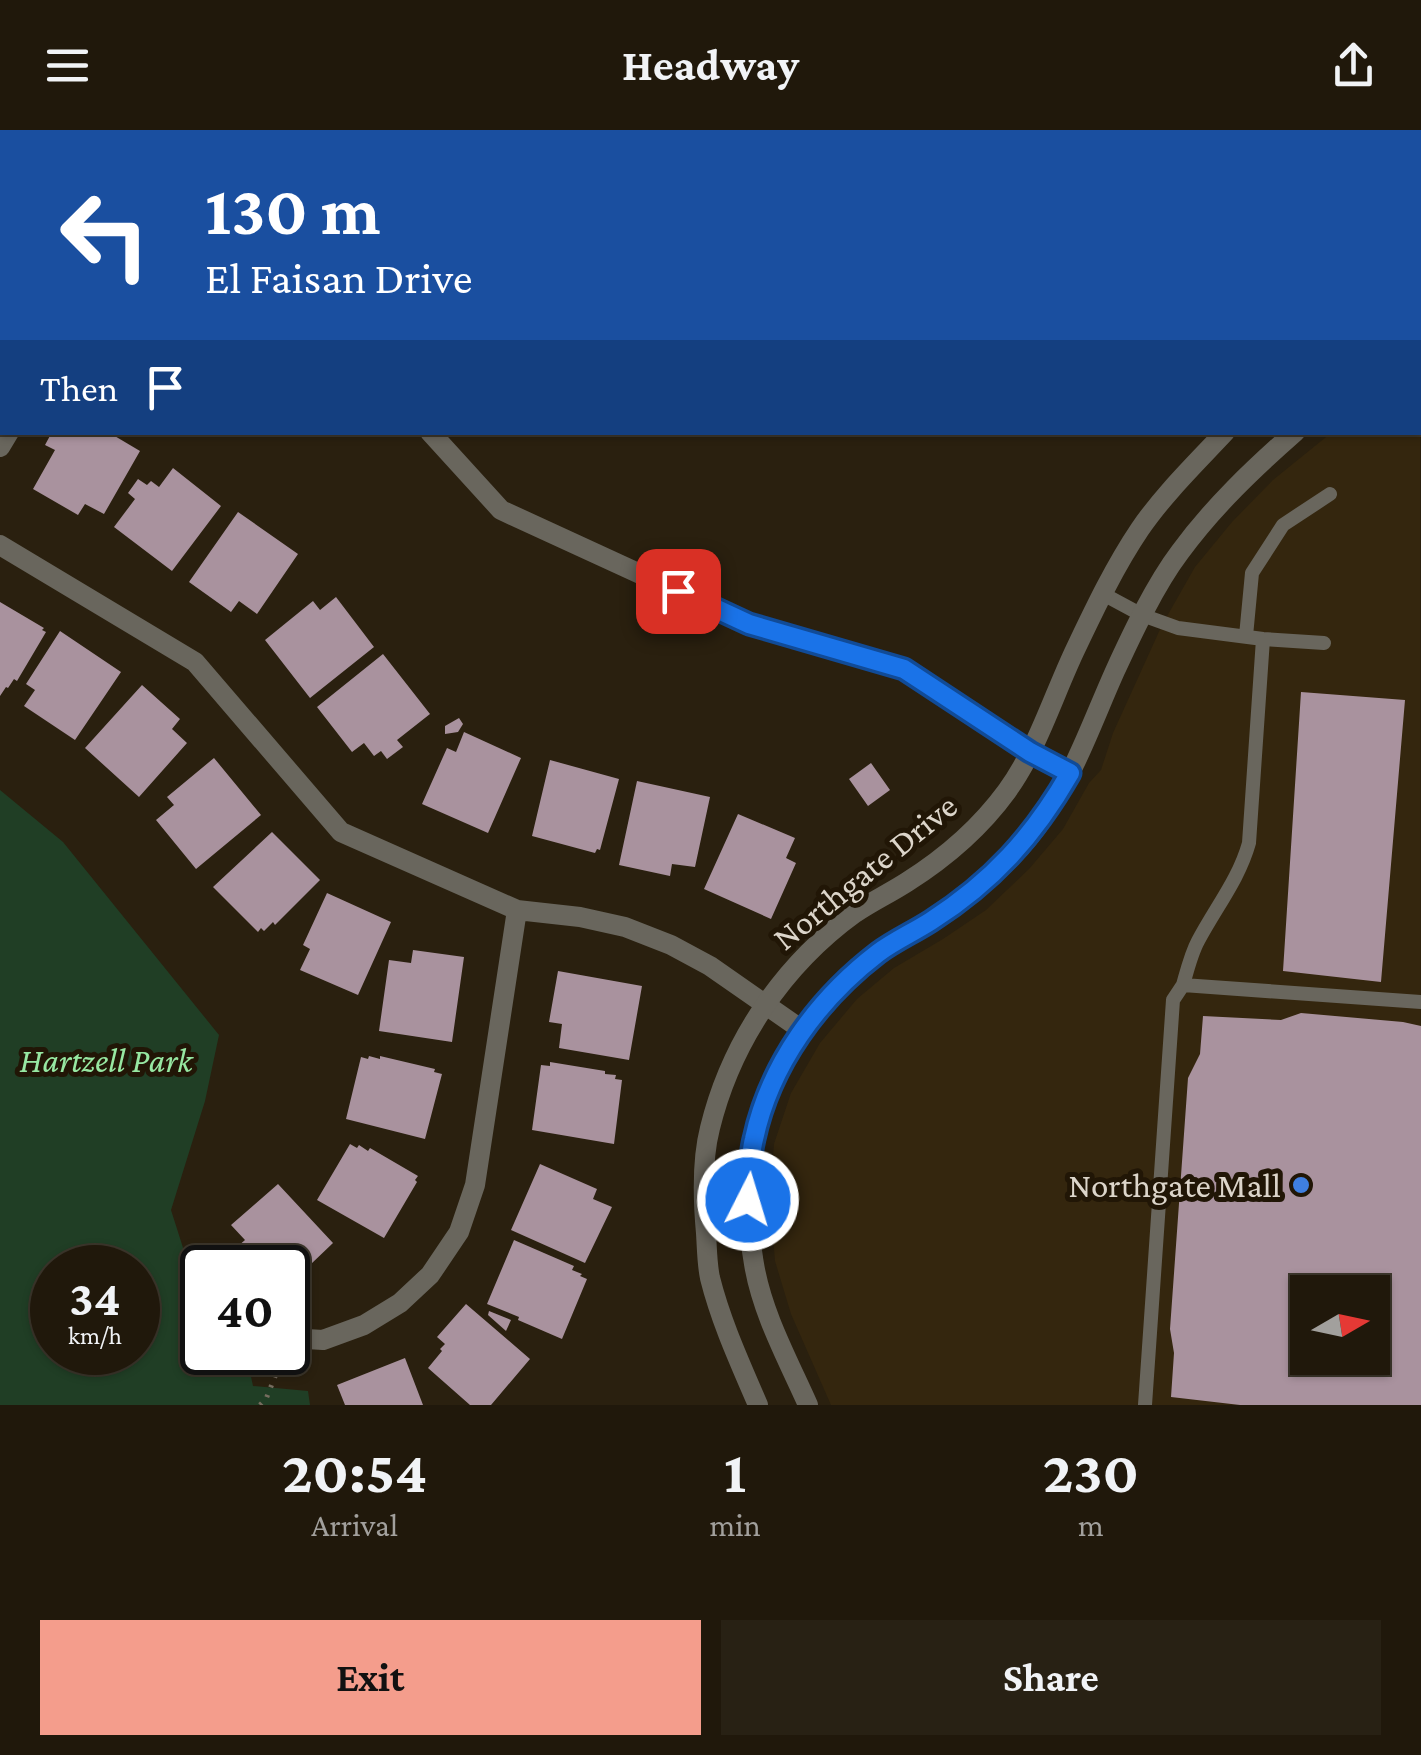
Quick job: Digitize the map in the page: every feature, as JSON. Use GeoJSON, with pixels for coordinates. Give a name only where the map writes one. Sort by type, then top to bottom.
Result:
{"type":"FeatureCollection","features":[{"type":"Feature","properties":{"kind":"street"},"geometry":{"type":"LineString","coordinates":[[433,435],[500,510],[749,624],[904,669],[1030,752],[1070,773]]}},
{"type":"Feature","properties":{"kind":"street","name":"Northgate Drive"},"geometry":{"type":"LineString","coordinates":[[758,1405],[728,1338],[709,1274],[703,1199],[709,1131],[730,1066],[764,1004],[810,951],[856,913],[944,857],[1008,790],[1030,752],[1102,594],[1140,529],[1222,435]]}},
{"type":"Feature","properties":{"kind":"street","name":"Northgate Drive"},"geometry":{"type":"LineString","coordinates":[[808,1405],[771,1322],[754,1266],[748,1200],[753,1140],[771,1084],[802,1030],[840,984],[881,950],[972,893],[1045,816],[1070,773],[1142,615],[1177,555],[1216,508],[1292,435]]}},
{"type":"Feature","properties":{"kind":"street"},"geometry":{"type":"LineString","coordinates":[[0,545],[195,662],[341,832],[517,910],[626,927],[671,944],[802,1030]]}},
{"type":"Feature","properties":{"kind":"street"},"geometry":{"type":"LineString","coordinates":[[310,1342],[364,1325],[400,1303],[430,1274],[459,1232],[475,1185],[517,910]]}},
{"type":"Feature","properties":{"kind":"lane"},"geometry":{"type":"LineString","coordinates":[[1246,636],[1252,573],[1283,525],[1330,494]]}},
{"type":"Feature","properties":{"kind":"lane"},"geometry":{"type":"LineString","coordinates":[[1102,594],[1178,628],[1324,644]]}},
{"type":"Feature","properties":{"kind":"lane"},"geometry":{"type":"LineString","coordinates":[[1145,1405],[1173,1000],[1183,985],[1196,945],[1244,862],[1249,842],[1263,639]]}},
{"type":"Feature","properties":{"kind":"lane"},"geometry":{"type":"LineString","coordinates":[[1183,985],[1421,1002]]}},
{"type":"Feature","properties":{"kind":"path"},"geometry":{"type":"LineString","coordinates":[[260,1405],[275,1375]]}},
{"type":"Feature","properties":{"kind":"shaded area"},"geometry":{"type":"Polygon","coordinates":[[[1329,435],[1420,435],[1421,1405],[831,1405],[791,1314],[775,1261],[770,1199],[774,1144],[791,1093],[820,1043],[857,999],[894,968],[986,910],[1063,829],[1089,783],[1101,770],[1113,733],[1162,625],[1195,567],[1273,480],[1329,435]]]}},
{"type":"Feature","properties":{"kind":"green space","name":"Hartzell Park"},"geometry":{"type":"Polygon","coordinates":[[[0,790],[63,842],[219,1035],[205,1101],[171,1210],[182,1245],[180,1375],[251,1375],[253,1386],[308,1391],[310,1405],[0,1405],[0,790]]]}},
{"type":"Feature","properties":{"kind":"building"},"geometry":{"type":"Polygon","coordinates":[[[50,435],[113,435],[140,451],[104,514],[85,504],[78,515],[33,489],[55,450],[45,445],[50,435]]]}},
{"type":"Feature","properties":{"kind":"building"},"geometry":{"type":"Polygon","coordinates":[[[173,468],[221,506],[172,571],[114,527],[135,499],[128,493],[138,479],[159,487],[173,468]]]}},
{"type":"Feature","properties":{"kind":"building"},"geometry":{"type":"Polygon","coordinates":[[[238,512],[298,554],[257,614],[239,601],[231,612],[189,582],[238,512]]]}},
{"type":"Feature","properties":{"kind":"building"},"geometry":{"type":"Polygon","coordinates":[[[336,597],[374,647],[310,698],[265,640],[313,601],[320,610],[336,597]]]}},
{"type":"Feature","properties":{"kind":"building"},"geometry":{"type":"Polygon","coordinates":[[[0,602],[46,632],[17,681],[14,679],[0,696],[0,602]]]}},
{"type":"Feature","properties":{"kind":"building"},"geometry":{"type":"Polygon","coordinates":[[[60,631],[121,672],[75,740],[24,706],[35,690],[26,684],[60,631]]]}},
{"type":"Feature","properties":{"kind":"building"},"geometry":{"type":"Polygon","coordinates":[[[383,654],[430,714],[397,740],[403,747],[387,759],[381,751],[374,756],[364,743],[352,752],[317,707],[383,654]]]}},
{"type":"Feature","properties":{"kind":"building"},"geometry":{"type":"Polygon","coordinates":[[[142,685],[180,719],[172,729],[187,743],[139,797],[85,748],[142,685]]]}},
{"type":"Feature","properties":{"kind":"building"},"geometry":{"type":"Polygon","coordinates":[[[1301,692],[1405,700],[1381,982],[1283,971],[1301,692]]]}},
{"type":"Feature","properties":{"kind":"building"},"geometry":{"type":"Polygon","coordinates":[[[459,718],[463,724],[458,732],[445,734],[445,726],[459,718]]]}},
{"type":"Feature","properties":{"kind":"building"},"geometry":{"type":"Polygon","coordinates":[[[464,732],[521,758],[488,833],[422,804],[447,748],[456,752],[464,732]]]}},
{"type":"Feature","properties":{"kind":"building"},"geometry":{"type":"Polygon","coordinates":[[[214,758],[261,815],[196,869],[156,820],[174,805],[167,797],[214,758]]]}},
{"type":"Feature","properties":{"kind":"building"},"geometry":{"type":"Polygon","coordinates":[[[550,760],[619,779],[600,850],[595,853],[532,836],[550,760]]]}},
{"type":"Feature","properties":{"kind":"building"},"geometry":{"type":"Polygon","coordinates":[[[871,763],[890,790],[868,806],[849,779],[871,763]]]}},
{"type":"Feature","properties":{"kind":"building"},"geometry":{"type":"Polygon","coordinates":[[[637,781],[710,797],[695,867],[672,864],[670,876],[619,865],[637,781]]]}},
{"type":"Feature","properties":{"kind":"building"},"geometry":{"type":"Polygon","coordinates":[[[738,814],[795,838],[786,858],[796,863],[771,919],[704,889],[738,814]]]}},
{"type":"Feature","properties":{"kind":"building"},"geometry":{"type":"Polygon","coordinates":[[[272,832],[320,880],[275,925],[273,922],[258,932],[213,887],[272,832]]]}},
{"type":"Feature","properties":{"kind":"building"},"geometry":{"type":"Polygon","coordinates":[[[327,893],[391,922],[358,995],[300,970],[310,949],[303,945],[327,893]]]}},
{"type":"Feature","properties":{"kind":"building"},"geometry":{"type":"Polygon","coordinates":[[[413,950],[464,957],[452,1042],[379,1031],[389,960],[411,963],[413,950]]]}},
{"type":"Feature","properties":{"kind":"building"},"geometry":{"type":"Polygon","coordinates":[[[558,971],[642,986],[629,1060],[559,1048],[562,1024],[549,1022],[558,971]]]}},
{"type":"Feature","properties":{"kind":"building","name":"Northgate Mall"},"geometry":{"type":"Polygon","coordinates":[[[1301,1013],[1421,1026],[1421,1405],[1240,1405],[1171,1397],[1174,1353],[1170,1329],[1188,1078],[1200,1054],[1203,1016],[1281,1020],[1301,1013]]]}},
{"type":"Feature","properties":{"kind":"building"},"geometry":{"type":"Polygon","coordinates":[[[361,1057],[435,1069],[434,1072],[442,1074],[425,1139],[346,1119],[361,1057]]]}},
{"type":"Feature","properties":{"kind":"building"},"geometry":{"type":"Polygon","coordinates":[[[550,1062],[605,1071],[622,1080],[614,1144],[532,1130],[541,1065],[550,1066],[550,1062]]]}},
{"type":"Feature","properties":{"kind":"building"},"geometry":{"type":"Polygon","coordinates":[[[350,1144],[368,1151],[370,1148],[418,1176],[384,1238],[317,1200],[350,1144]]]}},
{"type":"Feature","properties":{"kind":"building"},"geometry":{"type":"Polygon","coordinates":[[[540,1164],[597,1189],[593,1199],[612,1207],[585,1263],[511,1230],[540,1164]]]}},
{"type":"Feature","properties":{"kind":"building"},"geometry":{"type":"Polygon","coordinates":[[[278,1184],[333,1243],[310,1265],[310,1245],[239,1245],[245,1240],[231,1225],[278,1184]]]}},
{"type":"Feature","properties":{"kind":"building"},"geometry":{"type":"Polygon","coordinates":[[[514,1240],[574,1266],[572,1270],[587,1279],[562,1339],[487,1304],[514,1240]]]}},
{"type":"Feature","properties":{"kind":"building"},"geometry":{"type":"Polygon","coordinates":[[[466,1304],[530,1359],[491,1405],[470,1405],[428,1368],[445,1344],[437,1337],[466,1304]]]}},
{"type":"Feature","properties":{"kind":"building"},"geometry":{"type":"Polygon","coordinates":[[[489,1311],[511,1320],[506,1331],[488,1315],[489,1311]]]}},
{"type":"Feature","properties":{"kind":"building"},"geometry":{"type":"Polygon","coordinates":[[[405,1358],[423,1405],[345,1405],[337,1385],[405,1358]]]}},
{"type":"Feature","properties":{"kind":"place","name":"Northgate Mall"},"geometry":{"type":"Point","coordinates":[1301,1185]}},
{"type":"Feature","properties":{"kind":"route"},"geometry":{"type":"LineString","coordinates":[[678,591],[749,624],[904,669],[1030,752],[1070,773],[1045,816],[1013,854],[972,893],[881,950],[840,984],[802,1030],[771,1084],[753,1140],[748,1200]]}}]}
